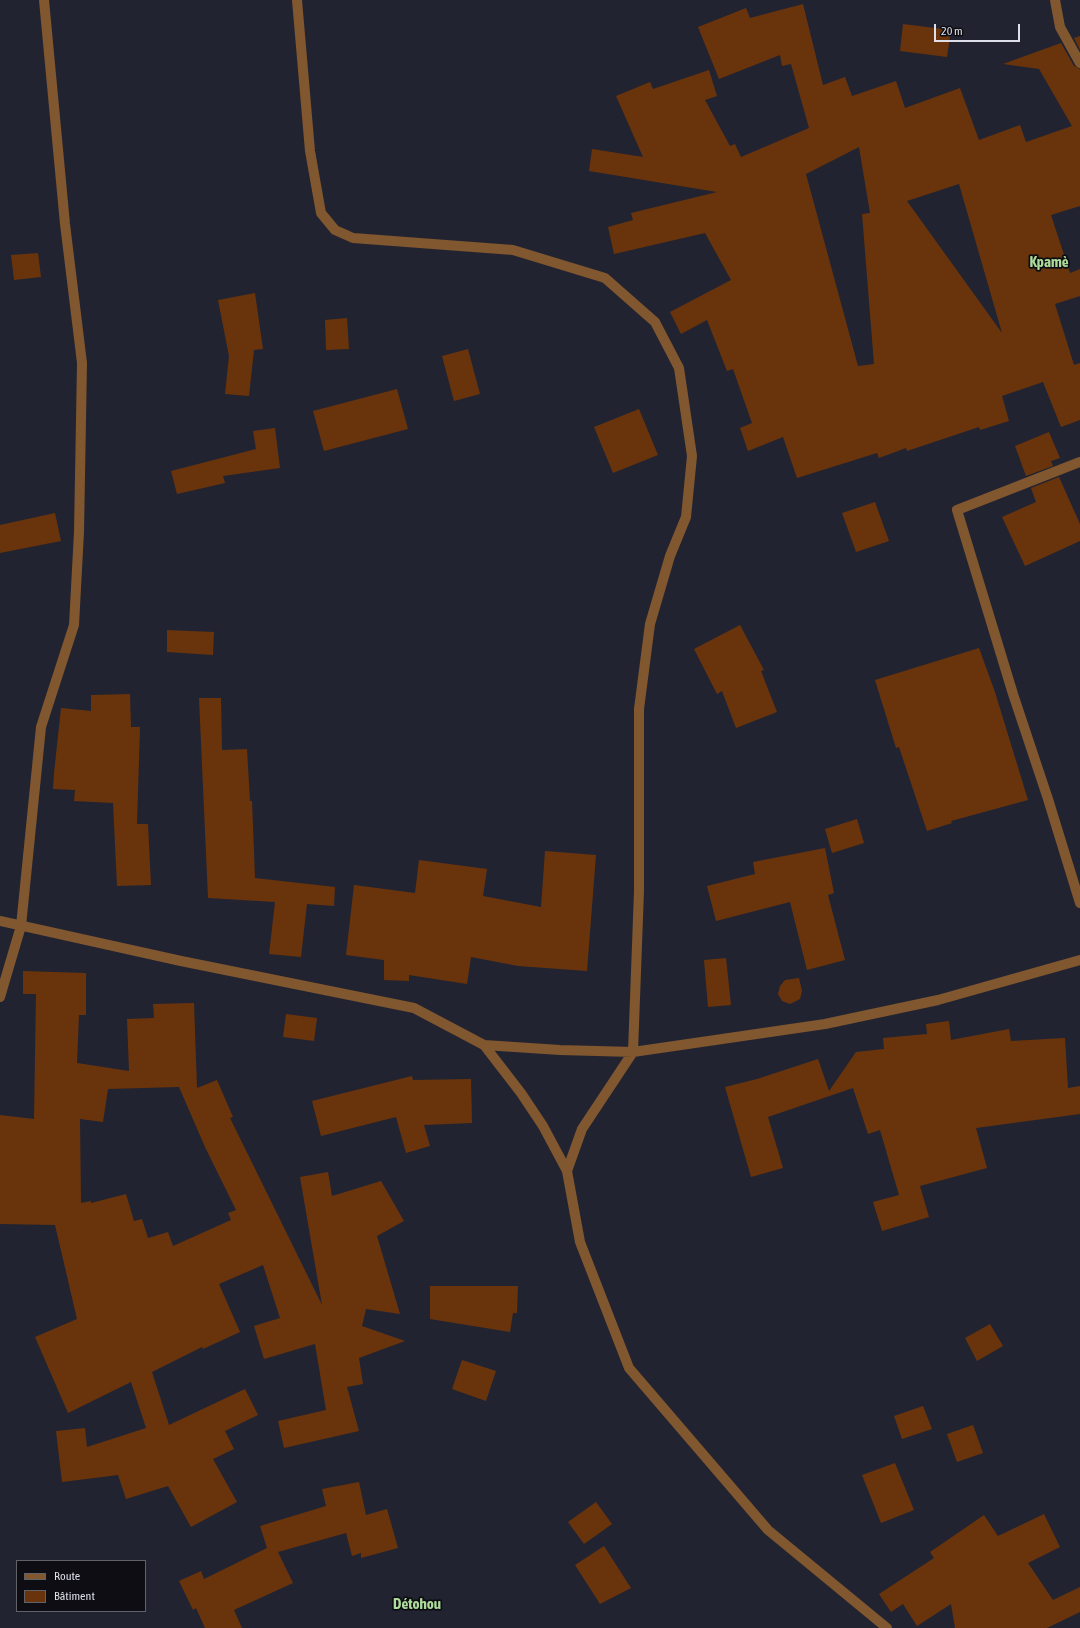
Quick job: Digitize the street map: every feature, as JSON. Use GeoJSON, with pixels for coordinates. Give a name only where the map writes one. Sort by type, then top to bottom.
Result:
{"type":"FeatureCollection","features":[{"type":"Feature","properties":{"kind":"street"},"geometry":{"type":"LineString","coordinates":[[0,997],[21,926],[41,727],[74,625],[79,532],[82,363],[65,224],[44,0]]}},
{"type":"Feature","properties":{"kind":"street"},"geometry":{"type":"LineString","coordinates":[[297,0],[310,151],[321,213],[335,230],[353,238],[513,250],[605,278],[655,322],[679,368],[692,456],[686,517],[670,556],[650,624],[639,709],[639,891],[633,1052],[582,1129],[568,1171]]}},
{"type":"Feature","properties":{"kind":"street"},"geometry":{"type":"LineString","coordinates":[[1055,0],[1060,27],[1080,63]]}},
{"type":"Feature","properties":{"kind":"street"},"geometry":{"type":"LineString","coordinates":[[1080,462],[957,510],[1011,687],[1080,903]]}},
{"type":"Feature","properties":{"kind":"street"},"geometry":{"type":"LineString","coordinates":[[0,921],[414,1008],[484,1045],[560,1050],[633,1052],[825,1024],[938,1000],[1080,960]]}},
{"type":"Feature","properties":{"kind":"street"},"geometry":{"type":"LineString","coordinates":[[484,1045],[521,1093],[543,1126],[568,1171],[580,1242],[629,1368],[768,1530],[887,1628]]}},
{"type":"Feature","properties":{"kind":"building"},"geometry":{"type":"Polygon","coordinates":[[[803,4],[823,85],[845,77],[852,96],[896,81],[905,108],[960,88],[979,140],[1020,125],[1026,142],[1072,126],[1039,69],[1003,64],[1061,43],[1074,66],[1080,69],[1080,206],[1051,215],[1070,273],[1080,269],[1080,296],[1055,304],[1074,365],[1080,363],[1080,420],[1061,427],[1043,382],[1002,396],[1009,421],[980,430],[979,427],[907,451],[906,448],[879,458],[877,453],[797,478],[783,437],[748,451],[740,428],[752,423],[733,369],[727,371],[707,320],[681,334],[670,312],[731,280],[705,233],[614,254],[608,227],[633,220],[631,213],[717,192],[589,171],[592,149],[643,157],[616,96],[650,82],[653,89],[709,70],[717,96],[705,100],[730,146],[735,144],[741,157],[809,128],[791,64],[782,66],[780,55],[719,79],[698,27],[746,8],[750,18],[803,4]],[[859,147],[806,174],[858,366],[874,364],[862,214],[870,213],[859,147]],[[959,184],[907,201],[1002,333],[959,184]]]}},
{"type":"Feature","properties":{"kind":"building"},"geometry":{"type":"Polygon","coordinates":[[[903,24],[951,30],[947,57],[900,51],[903,24]]]}},
{"type":"Feature","properties":{"kind":"building"},"geometry":{"type":"Polygon","coordinates":[[[1080,36],[1080,50],[1074,38],[1080,36]]]}},
{"type":"Feature","properties":{"kind":"building"},"geometry":{"type":"Polygon","coordinates":[[[38,253],[41,277],[14,280],[11,255],[38,253]]]}},
{"type":"Feature","properties":{"kind":"building"},"geometry":{"type":"Polygon","coordinates":[[[255,293],[263,349],[254,350],[249,396],[225,394],[229,356],[218,300],[255,293]]]}},
{"type":"Feature","properties":{"kind":"building"},"geometry":{"type":"Polygon","coordinates":[[[347,318],[349,349],[326,350],[325,320],[347,318]]]}},
{"type":"Feature","properties":{"kind":"building"},"geometry":{"type":"Polygon","coordinates":[[[468,349],[480,394],[454,401],[442,356],[468,349]]]}},
{"type":"Feature","properties":{"kind":"building"},"geometry":{"type":"Polygon","coordinates":[[[397,389],[408,429],[324,451],[313,411],[397,389]]]}},
{"type":"Feature","properties":{"kind":"building"},"geometry":{"type":"Polygon","coordinates":[[[639,409],[658,455],[613,473],[594,427],[639,409]]]}},
{"type":"Feature","properties":{"kind":"building"},"geometry":{"type":"Polygon","coordinates":[[[275,428],[280,468],[223,476],[225,483],[177,494],[171,471],[256,449],[253,431],[275,428]]]}},
{"type":"Feature","properties":{"kind":"building"},"geometry":{"type":"Polygon","coordinates":[[[1049,432],[1060,458],[1051,461],[1053,466],[1026,476],[1015,446],[1049,432]]]}},
{"type":"Feature","properties":{"kind":"building"},"geometry":{"type":"Polygon","coordinates":[[[1059,477],[1080,524],[1080,541],[1025,566],[1002,517],[1036,502],[1031,488],[1059,477]]]}},
{"type":"Feature","properties":{"kind":"building"},"geometry":{"type":"Polygon","coordinates":[[[875,502],[889,541],[856,552],[842,513],[875,502]]]}},
{"type":"Feature","properties":{"kind":"building"},"geometry":{"type":"Polygon","coordinates":[[[55,513],[61,541],[0,553],[0,525],[55,513]]]}},
{"type":"Feature","properties":{"kind":"building"},"geometry":{"type":"Polygon","coordinates":[[[740,625],[764,670],[761,671],[777,712],[736,728],[722,691],[717,694],[694,649],[740,625]]]}},
{"type":"Feature","properties":{"kind":"building"},"geometry":{"type":"Polygon","coordinates":[[[167,630],[214,632],[213,655],[167,652],[167,630]]]}},
{"type":"Feature","properties":{"kind":"building"},"geometry":{"type":"Polygon","coordinates":[[[979,648],[995,692],[1028,800],[951,821],[952,823],[927,831],[899,747],[896,748],[875,680],[979,648]]]}},
{"type":"Feature","properties":{"kind":"building"},"geometry":{"type":"Polygon","coordinates":[[[130,694],[131,727],[140,727],[137,824],[148,824],[151,885],[117,886],[113,803],[74,801],[75,790],[53,789],[54,773],[61,708],[91,711],[91,695],[130,694]]]}},
{"type":"Feature","properties":{"kind":"building"},"geometry":{"type":"Polygon","coordinates":[[[199,698],[221,698],[222,750],[247,749],[250,801],[252,801],[255,878],[335,887],[334,906],[307,904],[301,957],[269,954],[275,902],[208,898],[199,698]]]}},
{"type":"Feature","properties":{"kind":"building"},"geometry":{"type":"Polygon","coordinates":[[[857,819],[864,843],[832,853],[825,829],[857,819]]]}},
{"type":"Feature","properties":{"kind":"building"},"geometry":{"type":"Polygon","coordinates":[[[825,848],[834,893],[828,895],[845,960],[807,970],[790,902],[716,921],[707,886],[755,874],[753,862],[825,848]]]}},
{"type":"Feature","properties":{"kind":"building"},"geometry":{"type":"Polygon","coordinates":[[[545,851],[596,855],[587,971],[518,966],[471,957],[467,984],[409,975],[409,981],[384,980],[384,960],[346,955],[354,885],[415,893],[419,860],[487,869],[483,896],[541,907],[545,851]]]}},
{"type":"Feature","properties":{"kind":"building"},"geometry":{"type":"Polygon","coordinates":[[[726,958],[731,1005],[708,1007],[704,960],[726,958]]]}},
{"type":"Feature","properties":{"kind":"building"},"geometry":{"type":"Polygon","coordinates":[[[23,971],[86,973],[86,1015],[79,1015],[77,1063],[129,1071],[127,1019],[154,1018],[153,1004],[194,1003],[197,1088],[217,1080],[233,1117],[230,1118],[322,1305],[300,1177],[328,1172],[332,1196],[381,1181],[404,1221],[377,1236],[400,1314],[366,1309],[362,1326],[405,1341],[359,1358],[363,1384],[347,1387],[359,1431],[284,1448],[278,1421],[326,1410],[315,1344],[264,1359],[254,1326],[280,1318],[263,1265],[219,1284],[240,1332],[203,1349],[202,1347],[152,1372],[169,1425],[245,1389],[258,1415],[225,1431],[234,1449],[213,1459],[237,1502],[191,1527],[168,1486],[126,1499],[118,1475],[62,1482],[56,1431],[85,1428],[87,1447],[146,1428],[131,1382],[68,1413],[35,1337],[77,1319],[55,1225],[0,1224],[0,1115],[34,1119],[36,994],[23,994],[23,971]],[[179,1087],[108,1089],[103,1122],[80,1119],[81,1203],[91,1201],[91,1203],[126,1194],[134,1221],[142,1219],[148,1238],[168,1232],[173,1246],[231,1220],[228,1213],[236,1210],[205,1147],[179,1087]]]}},
{"type":"Feature","properties":{"kind":"building"},"geometry":{"type":"Polygon","coordinates":[[[799,978],[802,991],[800,999],[790,1004],[782,1001],[778,994],[780,986],[785,980],[799,978]]]}},
{"type":"Feature","properties":{"kind":"building"},"geometry":{"type":"Polygon","coordinates":[[[286,1014],[317,1018],[314,1041],[283,1037],[286,1014]]]}},
{"type":"Feature","properties":{"kind":"building"},"geometry":{"type":"Polygon","coordinates":[[[949,1021],[951,1040],[1009,1029],[1011,1041],[1065,1038],[1068,1088],[1080,1086],[1080,1114],[976,1128],[987,1168],[920,1186],[929,1217],[882,1231],[873,1202],[899,1195],[880,1130],[868,1134],[853,1088],[768,1117],[783,1168],[751,1177],[725,1087],[757,1079],[818,1059],[829,1091],[856,1052],[884,1049],[883,1038],[927,1034],[926,1024],[949,1021]]]}},
{"type":"Feature","properties":{"kind":"building"},"geometry":{"type":"Polygon","coordinates":[[[412,1076],[413,1080],[471,1079],[472,1123],[424,1125],[430,1146],[406,1153],[396,1117],[321,1136],[312,1101],[412,1076]]]}},
{"type":"Feature","properties":{"kind":"building"},"geometry":{"type":"Polygon","coordinates":[[[430,1286],[518,1286],[517,1313],[513,1313],[510,1332],[430,1319],[430,1286]]]}},
{"type":"Feature","properties":{"kind":"building"},"geometry":{"type":"Polygon","coordinates":[[[990,1324],[1003,1346],[977,1361],[965,1338],[990,1324]]]}},
{"type":"Feature","properties":{"kind":"building"},"geometry":{"type":"Polygon","coordinates":[[[462,1360],[496,1371],[486,1401],[452,1389],[462,1360]]]}},
{"type":"Feature","properties":{"kind":"building"},"geometry":{"type":"Polygon","coordinates":[[[923,1406],[932,1429],[902,1439],[894,1416],[923,1406]]]}},
{"type":"Feature","properties":{"kind":"building"},"geometry":{"type":"Polygon","coordinates":[[[973,1425],[983,1453],[957,1462],[947,1434],[973,1425]]]}},
{"type":"Feature","properties":{"kind":"building"},"geometry":{"type":"Polygon","coordinates":[[[895,1463],[914,1510],[881,1523],[862,1475],[895,1463]]]}},
{"type":"Feature","properties":{"kind":"building"},"geometry":{"type":"Polygon","coordinates":[[[359,1482],[366,1515],[387,1509],[398,1548],[361,1558],[361,1553],[352,1556],[346,1533],[278,1552],[293,1583],[234,1610],[242,1628],[205,1628],[196,1608],[193,1610],[179,1581],[201,1571],[204,1579],[267,1548],[260,1526],[326,1506],[322,1489],[359,1482]]]}},
{"type":"Feature","properties":{"kind":"building"},"geometry":{"type":"Polygon","coordinates":[[[596,1502],[612,1524],[584,1544],[568,1522],[596,1502]]]}},
{"type":"Feature","properties":{"kind":"building"},"geometry":{"type":"Polygon","coordinates":[[[1044,1514],[1060,1547],[1028,1563],[1053,1600],[1080,1587],[1080,1612],[1047,1628],[955,1628],[951,1604],[917,1626],[903,1604],[891,1612],[879,1594],[934,1558],[930,1552],[984,1515],[998,1536],[1044,1514]]]}},
{"type":"Feature","properties":{"kind":"building"},"geometry":{"type":"Polygon","coordinates":[[[604,1546],[631,1588],[600,1604],[575,1565],[604,1546]]]}},
{"type":"Feature","properties":{"kind":"district","name":"Kpamè"},"geometry":{"type":"Point","coordinates":[1049,262]}},
{"type":"Feature","properties":{"kind":"district","name":"Détohou"},"geometry":{"type":"Point","coordinates":[417,1604]}}]}
